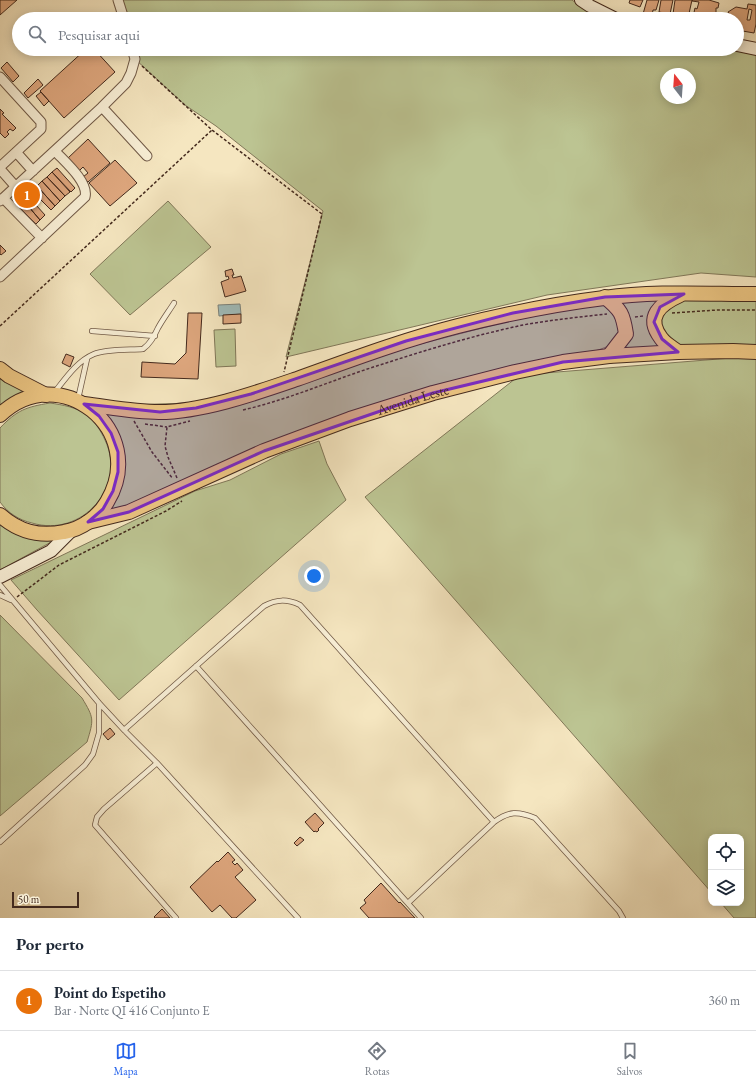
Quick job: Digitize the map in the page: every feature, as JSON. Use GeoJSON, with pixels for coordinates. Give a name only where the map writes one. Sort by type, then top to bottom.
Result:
{"type":"FeatureCollection","features":[{"type":"Feature","properties":{"kind":"main road"},"geometry":{"type":"LineString","coordinates":[[581,0],[602,12]]}},
{"type":"Feature","properties":{"kind":"main road"},"geometry":{"type":"LineString","coordinates":[[744,46],[756,48]]}},
{"type":"Feature","properties":{"kind":"main road"},"geometry":{"type":"LineString","coordinates":[[0,415],[7,408],[25,399],[49,395],[65,397],[80,402],[160,412],[196,408],[251,394],[406,341],[458,326],[513,313],[605,297],[644,294],[756,294]]}},
{"type":"Feature","properties":{"kind":"main road"},"geometry":{"type":"LineString","coordinates":[[678,352],[662,339],[655,328],[655,315],[660,307],[670,300],[684,294]]}},
{"type":"Feature","properties":{"kind":"main road"},"geometry":{"type":"LineString","coordinates":[[605,297],[616,306],[624,318],[626,334],[609,356]]}},
{"type":"Feature","properties":{"kind":"main road","name":"Avenida Leste"},"geometry":{"type":"LineString","coordinates":[[88,522],[129,512],[264,451],[350,419],[433,393],[515,372],[563,362],[609,356],[678,352],[756,352]]}},
{"type":"Feature","properties":{"kind":"main road"},"geometry":{"type":"LineString","coordinates":[[0,369],[9,376],[49,395]]}},
{"type":"Feature","properties":{"kind":"main road"},"geometry":{"type":"LineString","coordinates":[[0,577],[51,551],[71,531],[88,522],[103,509],[113,491],[118,472],[118,452],[111,433],[99,416],[80,402]]}},
{"type":"Feature","properties":{"kind":"main road"},"geometry":{"type":"LineString","coordinates":[[0,515],[9,523],[28,532],[50,535],[71,531]]}},
{"type":"Feature","properties":{"kind":"street"},"geometry":{"type":"LineString","coordinates":[[118,0],[122,12]]}},
{"type":"Feature","properties":{"kind":"street"},"geometry":{"type":"LineString","coordinates":[[42,238],[2,200],[126,83],[131,73],[135,59],[134,56]]}},
{"type":"Feature","properties":{"kind":"street"},"geometry":{"type":"LineString","coordinates":[[0,77],[41,122],[41,129],[0,168],[16,187]]}},
{"type":"Feature","properties":{"kind":"street"},"geometry":{"type":"LineString","coordinates":[[102,107],[147,156]]}},
{"type":"Feature","properties":{"kind":"street"},"geometry":{"type":"LineString","coordinates":[[0,277],[85,197],[86,192],[82,181],[55,151]]}},
{"type":"Feature","properties":{"kind":"street"},"geometry":{"type":"LineString","coordinates":[[16,152],[33,171]]}},
{"type":"Feature","properties":{"kind":"lane"},"geometry":{"type":"LineString","coordinates":[[49,395],[86,358],[100,352],[143,349],[148,346],[174,303]]}},
{"type":"Feature","properties":{"kind":"lane"},"geometry":{"type":"LineString","coordinates":[[92,330],[155,336]]}},
{"type":"Feature","properties":{"kind":"lane"},"geometry":{"type":"LineString","coordinates":[[80,402],[86,358]]}},
{"type":"Feature","properties":{"kind":"lane"},"geometry":{"type":"LineString","coordinates":[[0,585],[99,703],[157,762],[298,918]]}},
{"type":"Feature","properties":{"kind":"lane"},"geometry":{"type":"LineString","coordinates":[[0,595],[12,601]]}},
{"type":"Feature","properties":{"kind":"lane"},"geometry":{"type":"LineString","coordinates":[[124,730],[264,606],[272,601],[282,600],[291,602],[300,605],[494,822]]}},
{"type":"Feature","properties":{"kind":"lane"},"geometry":{"type":"LineString","coordinates":[[196,666],[421,918]]}},
{"type":"Feature","properties":{"kind":"lane"},"geometry":{"type":"LineString","coordinates":[[0,842],[85,765],[93,754],[99,733],[99,703]]}},
{"type":"Feature","properties":{"kind":"lane"},"geometry":{"type":"LineString","coordinates":[[157,762],[104,809],[98,817],[95,825],[176,918]]}},
{"type":"Feature","properties":{"kind":"lane"},"geometry":{"type":"LineString","coordinates":[[408,903],[494,822],[504,815],[514,813],[525,814],[535,818],[619,911],[623,918]]}},
{"type":"Feature","properties":{"kind":"path"},"geometry":{"type":"LineString","coordinates":[[135,59],[212,130],[322,214],[281,384]]}},
{"type":"Feature","properties":{"kind":"path"},"geometry":{"type":"LineString","coordinates":[[0,326],[212,130]]}},
{"type":"Feature","properties":{"kind":"path"},"geometry":{"type":"LineString","coordinates":[[238,410],[466,339],[523,325],[610,314],[624,318],[685,312],[756,310]]}},
{"type":"Feature","properties":{"kind":"path"},"geometry":{"type":"LineString","coordinates":[[133,417],[134,422],[152,452],[174,481]]}},
{"type":"Feature","properties":{"kind":"path"},"geometry":{"type":"LineString","coordinates":[[134,422],[167,427],[194,420]]}},
{"type":"Feature","properties":{"kind":"path"},"geometry":{"type":"LineString","coordinates":[[167,427],[165,446],[178,480]]}},
{"type":"Feature","properties":{"kind":"path"},"geometry":{"type":"LineString","coordinates":[[12,601],[59,565],[166,512],[182,501],[182,497]]}},
{"type":"Feature","properties":{"kind":"highlighted area"},"geometry":{"type":"Polygon","coordinates":[[[684,294],[660,307],[654,322],[662,339],[678,352],[563,362],[433,393],[264,451],[129,512],[88,522],[103,509],[113,491],[118,472],[118,452],[111,433],[99,416],[84,404],[160,412],[196,408],[251,394],[406,341],[513,313],[605,297],[684,294]]]}},
{"type":"Feature","properties":{"kind":"green space"},"geometry":{"type":"Polygon","coordinates":[[[123,0],[572,0],[586,10],[594,12],[126,12],[123,0]]]}},
{"type":"Feature","properties":{"kind":"green space"},"geometry":{"type":"Polygon","coordinates":[[[744,50],[756,51],[756,277],[701,273],[547,295],[286,357],[323,211],[216,126],[185,105],[135,59],[134,56],[744,56],[744,50]]]}},
{"type":"Feature","properties":{"kind":"green space"},"geometry":{"type":"Polygon","coordinates":[[[168,201],[211,247],[130,315],[90,274],[168,201]]]}},
{"type":"Feature","properties":{"kind":"green space"},"geometry":{"type":"Polygon","coordinates":[[[669,296],[658,305],[663,339],[679,346],[596,353],[614,345],[625,334],[619,303],[669,296]]]}},
{"type":"Feature","properties":{"kind":"green space"},"geometry":{"type":"Polygon","coordinates":[[[668,297],[756,301],[756,348],[681,346],[664,338],[655,322],[668,297]]]}},
{"type":"Feature","properties":{"kind":"green space"},"geometry":{"type":"Polygon","coordinates":[[[597,303],[618,304],[626,317],[614,344],[593,352],[349,418],[98,519],[119,457],[87,406],[193,403],[509,321],[597,303]]]}},
{"type":"Feature","properties":{"kind":"green space"},"geometry":{"type":"Polygon","coordinates":[[[235,329],[236,366],[216,367],[214,330],[235,329]]]}},
{"type":"Feature","properties":{"kind":"green space"},"geometry":{"type":"Polygon","coordinates":[[[756,356],[756,918],[734,918],[724,906],[744,906],[744,834],[708,834],[708,889],[365,497],[520,375],[756,356]]]}},
{"type":"Feature","properties":{"kind":"green space"},"geometry":{"type":"Polygon","coordinates":[[[0,378],[3,381],[31,394],[0,410],[0,378]]]}},
{"type":"Feature","properties":{"kind":"green space"},"geometry":{"type":"Polygon","coordinates":[[[50,403],[74,408],[83,412],[95,424],[105,440],[110,458],[110,475],[105,491],[96,505],[83,516],[68,523],[50,526],[32,523],[14,516],[0,502],[0,428],[22,410],[50,403]]]}},
{"type":"Feature","properties":{"kind":"green space"},"geometry":{"type":"Polygon","coordinates":[[[319,441],[327,464],[346,500],[119,700],[11,580],[195,491],[230,480],[281,454],[319,441]]]}},
{"type":"Feature","properties":{"kind":"green space"},"geometry":{"type":"Polygon","coordinates":[[[0,517],[64,535],[0,570],[0,517]]]}},
{"type":"Feature","properties":{"kind":"green space"},"geometry":{"type":"Polygon","coordinates":[[[0,615],[82,698],[91,715],[92,723],[87,742],[0,816],[0,615]]]}},
{"type":"Feature","properties":{"kind":"water"},"geometry":{"type":"Polygon","coordinates":[[[240,304],[241,314],[219,316],[218,305],[240,304]]]}},
{"type":"Feature","properties":{"kind":"building"},"geometry":{"type":"Polygon","coordinates":[[[0,0],[17,0],[0,15],[0,0]]]}},
{"type":"Feature","properties":{"kind":"building"},"geometry":{"type":"Polygon","coordinates":[[[630,0],[643,0],[640,7],[629,3],[630,0]]]}},
{"type":"Feature","properties":{"kind":"building"},"geometry":{"type":"Polygon","coordinates":[[[647,0],[659,0],[656,10],[653,10],[653,12],[644,12],[647,0]]]}},
{"type":"Feature","properties":{"kind":"building"},"geometry":{"type":"Polygon","coordinates":[[[661,0],[673,0],[670,12],[659,12],[661,0]]]}},
{"type":"Feature","properties":{"kind":"building"},"geometry":{"type":"Polygon","coordinates":[[[675,0],[692,0],[689,12],[673,12],[675,0]]]}},
{"type":"Feature","properties":{"kind":"building"},"geometry":{"type":"Polygon","coordinates":[[[709,0],[719,3],[718,8],[716,8],[716,12],[694,12],[695,8],[697,9],[699,2],[692,1],[709,0]]]}},
{"type":"Feature","properties":{"kind":"building"},"geometry":{"type":"Polygon","coordinates":[[[748,4],[756,5],[756,24],[754,33],[744,31],[744,12],[728,12],[736,7],[747,9],[748,4]],[[749,9],[747,20],[750,20],[752,10],[749,9]]]}},
{"type":"Feature","properties":{"kind":"building"},"geometry":{"type":"Polygon","coordinates":[[[78,56],[100,56],[115,72],[64,118],[40,91],[78,56]]]}},
{"type":"Feature","properties":{"kind":"building"},"geometry":{"type":"Polygon","coordinates":[[[7,62],[19,76],[13,82],[1,68],[7,62]]]}},
{"type":"Feature","properties":{"kind":"building"},"geometry":{"type":"Polygon","coordinates":[[[38,79],[43,85],[28,98],[24,93],[38,79]]]}},
{"type":"Feature","properties":{"kind":"building"},"geometry":{"type":"Polygon","coordinates":[[[41,92],[49,101],[44,106],[36,96],[41,92]]]}},
{"type":"Feature","properties":{"kind":"building"},"geometry":{"type":"Polygon","coordinates":[[[0,109],[4,113],[2,114],[16,128],[13,131],[10,129],[7,132],[9,134],[5,138],[0,133],[0,109]]]}},
{"type":"Feature","properties":{"kind":"building"},"geometry":{"type":"Polygon","coordinates":[[[88,139],[110,163],[88,182],[83,177],[88,173],[83,167],[78,172],[67,159],[88,139]]]}},
{"type":"Feature","properties":{"kind":"building"},"geometry":{"type":"Polygon","coordinates":[[[115,160],[137,183],[110,206],[89,183],[115,160]]]}},
{"type":"Feature","properties":{"kind":"building"},"geometry":{"type":"Polygon","coordinates":[[[57,168],[75,188],[71,192],[52,172],[57,168]]]}},
{"type":"Feature","properties":{"kind":"building"},"geometry":{"type":"Polygon","coordinates":[[[52,172],[70,192],[65,196],[47,177],[52,172]]]}},
{"type":"Feature","properties":{"kind":"building"},"geometry":{"type":"Polygon","coordinates":[[[47,177],[65,196],[60,201],[42,181],[47,177]]]}},
{"type":"Feature","properties":{"kind":"building"},"geometry":{"type":"Polygon","coordinates":[[[42,181],[60,201],[55,206],[37,186],[42,181]]]}},
{"type":"Feature","properties":{"kind":"building"},"geometry":{"type":"Polygon","coordinates":[[[37,186],[55,206],[51,210],[32,191],[37,186]]]}},
{"type":"Feature","properties":{"kind":"building"},"geometry":{"type":"Polygon","coordinates":[[[27,195],[45,215],[40,220],[23,200],[27,195]]]}},
{"type":"Feature","properties":{"kind":"building"},"geometry":{"type":"Polygon","coordinates":[[[22,200],[40,220],[36,224],[17,205],[22,200]]]}},
{"type":"Feature","properties":{"kind":"building"},"geometry":{"type":"Polygon","coordinates":[[[0,245],[6,251],[1,255],[0,254],[0,245]]]}},
{"type":"Feature","properties":{"kind":"building"},"geometry":{"type":"Polygon","coordinates":[[[232,269],[234,275],[232,275],[233,278],[241,276],[246,291],[225,297],[221,282],[229,279],[228,276],[226,277],[225,271],[232,269]]]}},
{"type":"Feature","properties":{"kind":"building"},"geometry":{"type":"Polygon","coordinates":[[[188,313],[202,313],[198,379],[141,377],[142,362],[175,364],[186,353],[188,313]]]}},
{"type":"Feature","properties":{"kind":"building"},"geometry":{"type":"Polygon","coordinates":[[[241,314],[241,323],[223,324],[223,315],[241,314]]]}},
{"type":"Feature","properties":{"kind":"building"},"geometry":{"type":"Polygon","coordinates":[[[66,354],[74,357],[70,367],[62,363],[66,354]]]}},
{"type":"Feature","properties":{"kind":"building"},"geometry":{"type":"Polygon","coordinates":[[[110,728],[115,734],[108,740],[103,734],[110,728]]]}},
{"type":"Feature","properties":{"kind":"building"},"geometry":{"type":"Polygon","coordinates":[[[315,813],[324,823],[317,832],[314,832],[305,822],[315,813]]]}},
{"type":"Feature","properties":{"kind":"building"},"geometry":{"type":"Polygon","coordinates":[[[300,837],[304,840],[297,846],[294,843],[300,837]]]}},
{"type":"Feature","properties":{"kind":"building"},"geometry":{"type":"Polygon","coordinates":[[[228,852],[235,860],[232,862],[235,865],[237,863],[243,870],[235,877],[256,900],[236,918],[232,918],[220,905],[212,912],[190,887],[228,852]]]}},
{"type":"Feature","properties":{"kind":"building"},"geometry":{"type":"Polygon","coordinates":[[[381,883],[415,918],[369,918],[360,908],[366,903],[364,900],[381,883]]]}},
{"type":"Feature","properties":{"kind":"building"},"geometry":{"type":"Polygon","coordinates":[[[162,909],[170,918],[154,917],[162,909]]]}},
{"type":"Feature","properties":{"kind":"place","name":"Point do Espetiho"},"geometry":{"type":"Point","coordinates":[27,195]}}]}
